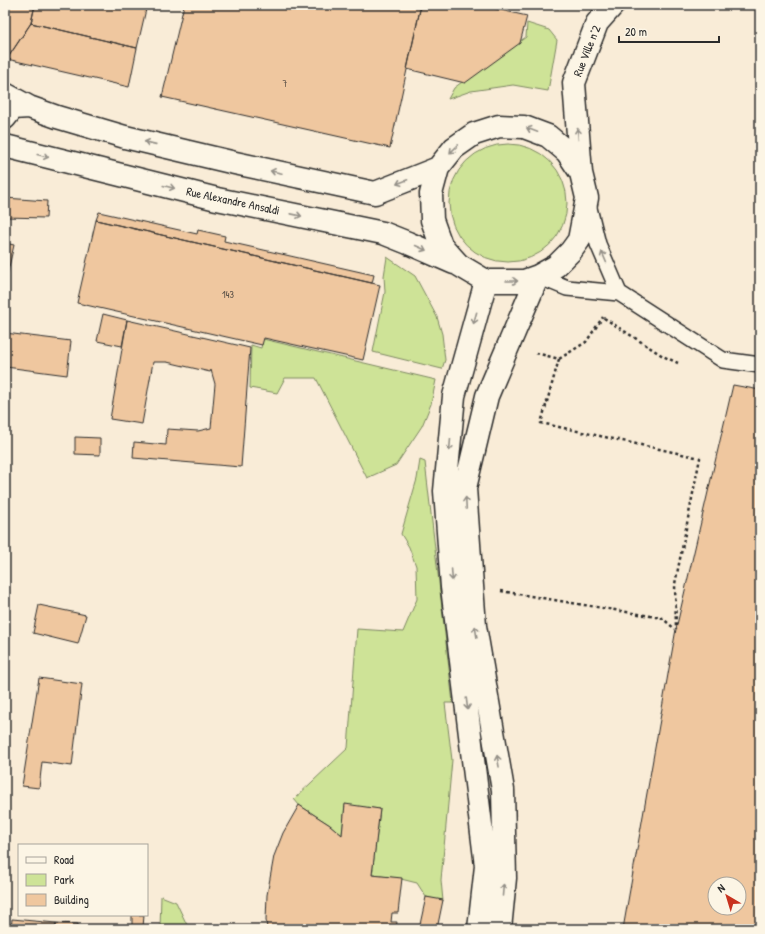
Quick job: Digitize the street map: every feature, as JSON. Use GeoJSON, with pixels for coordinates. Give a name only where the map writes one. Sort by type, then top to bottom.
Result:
{"type":"FeatureCollection","features":[{"type":"Feature","properties":{"kind":"street","name":"Rue Ville n°2"},"geometry":{"type":"LineString","coordinates":[[581,173],[567,152],[548,136],[524,127],[499,126],[474,134],[454,148],[438,168],[431,194],[432,220],[441,245],[459,265],[486,281],[524,281],[538,276],[556,266],[572,251],[579,240],[587,198],[581,173],[574,83],[597,23],[613,5]]}},
{"type":"Feature","properties":{"kind":"street"},"geometry":{"type":"LineString","coordinates":[[5,94],[29,107],[125,137],[235,163],[375,193],[438,168]]}},
{"type":"Feature","properties":{"kind":"street"},"geometry":{"type":"LineString","coordinates":[[5,118],[13,108],[29,107]]}},
{"type":"Feature","properties":{"kind":"street","name":"Rue Alexandre Ansaldi"},"geometry":{"type":"LineString","coordinates":[[7,145],[217,199],[383,233],[408,242],[459,265]]}},
{"type":"Feature","properties":{"kind":"street"},"geometry":{"type":"LineString","coordinates":[[500,929],[505,878],[503,790],[475,626],[465,488],[487,396],[538,276]]}},
{"type":"Feature","properties":{"kind":"street"},"geometry":{"type":"LineString","coordinates":[[479,929],[486,866],[452,588],[445,491],[454,396],[486,281]]}},
{"type":"Feature","properties":{"kind":"lane"},"geometry":{"type":"LineString","coordinates":[[587,198],[598,244],[619,293]]}},
{"type":"Feature","properties":{"kind":"lane"},"geometry":{"type":"LineString","coordinates":[[538,276],[567,288],[619,293],[723,360],[760,365]]}},
{"type":"Feature","properties":{"kind":"path"},"geometry":{"type":"LineString","coordinates":[[472,586],[662,618],[676,629],[676,584],[700,458],[541,423],[559,359],[586,342],[619,293]]}},
{"type":"Feature","properties":{"kind":"path"},"geometry":{"type":"LineString","coordinates":[[509,345],[559,359]]}},
{"type":"Feature","properties":{"kind":"green space"},"geometry":{"type":"Polygon","coordinates":[[[527,23],[549,30],[557,40],[548,91],[513,85],[471,91],[448,99],[454,88],[526,37],[527,23]]]}},
{"type":"Feature","properties":{"kind":"green space"},"geometry":{"type":"Polygon","coordinates":[[[508,144],[531,148],[550,161],[563,180],[567,203],[563,226],[550,245],[531,258],[508,262],[485,258],[466,245],[453,226],[449,203],[453,180],[466,161],[485,148],[508,144]]]}},
{"type":"Feature","properties":{"kind":"green space"},"geometry":{"type":"Polygon","coordinates":[[[387,257],[415,276],[437,317],[442,334],[445,360],[442,369],[373,352],[385,292],[384,276],[387,257]]]}},
{"type":"Feature","properties":{"kind":"green space"},"geometry":{"type":"Polygon","coordinates":[[[263,339],[436,380],[431,404],[422,426],[396,465],[367,478],[316,378],[285,378],[277,393],[250,388],[251,345],[261,348],[263,339]]]}},
{"type":"Feature","properties":{"kind":"green space"},"geometry":{"type":"Polygon","coordinates":[[[420,460],[425,462],[453,703],[445,703],[452,760],[441,880],[443,901],[426,897],[417,883],[397,878],[372,875],[380,809],[345,805],[342,835],[330,825],[299,805],[294,799],[348,748],[357,629],[403,632],[417,599],[416,566],[409,547],[401,534],[417,479],[420,460]]]}},
{"type":"Feature","properties":{"kind":"green space"},"geometry":{"type":"Polygon","coordinates":[[[161,896],[176,902],[187,925],[197,929],[160,929],[161,896]]]}},
{"type":"Feature","properties":{"kind":"building"},"geometry":{"type":"Polygon","coordinates":[[[5,5],[35,5],[31,23],[7,59],[5,57],[5,5]]]}},
{"type":"Feature","properties":{"kind":"building"},"geometry":{"type":"Polygon","coordinates":[[[35,5],[147,5],[137,48],[31,23],[35,5]]]}},
{"type":"Feature","properties":{"kind":"building"},"geometry":{"type":"Polygon","coordinates":[[[184,5],[421,5],[390,148],[162,97],[184,5]]]}},
{"type":"Feature","properties":{"kind":"building"},"geometry":{"type":"Polygon","coordinates":[[[421,5],[479,5],[527,16],[520,43],[465,83],[407,69],[421,5]]]}},
{"type":"Feature","properties":{"kind":"building"},"geometry":{"type":"Polygon","coordinates":[[[31,23],[137,48],[129,87],[7,59],[31,23]]]}},
{"type":"Feature","properties":{"kind":"building"},"geometry":{"type":"Polygon","coordinates":[[[5,198],[47,201],[46,218],[5,217],[5,198]]]}},
{"type":"Feature","properties":{"kind":"building"},"geometry":{"type":"Polygon","coordinates":[[[99,212],[197,234],[198,230],[225,236],[224,241],[374,275],[372,283],[96,220],[99,212]]]}},
{"type":"Feature","properties":{"kind":"building"},"geometry":{"type":"Polygon","coordinates":[[[96,220],[380,285],[363,360],[264,338],[262,345],[77,303],[96,220]]]}},
{"type":"Feature","properties":{"kind":"building"},"geometry":{"type":"Polygon","coordinates":[[[5,243],[14,245],[5,284],[5,243]]]}},
{"type":"Feature","properties":{"kind":"building"},"geometry":{"type":"Polygon","coordinates":[[[103,314],[127,320],[122,346],[97,341],[103,314]]]}},
{"type":"Feature","properties":{"kind":"building"},"geometry":{"type":"Polygon","coordinates":[[[127,320],[250,348],[241,467],[133,458],[134,442],[166,445],[167,429],[198,431],[211,428],[215,384],[211,370],[210,372],[167,362],[153,362],[142,424],[110,419],[127,320]]]}},
{"type":"Feature","properties":{"kind":"building"},"geometry":{"type":"Polygon","coordinates":[[[5,333],[71,341],[67,375],[6,367],[5,333]]]}},
{"type":"Feature","properties":{"kind":"building"},"geometry":{"type":"Polygon","coordinates":[[[733,385],[760,390],[760,929],[623,929],[676,629],[733,385]]]}},
{"type":"Feature","properties":{"kind":"building"},"geometry":{"type":"Polygon","coordinates":[[[75,437],[100,438],[100,455],[75,454],[75,437]]]}},
{"type":"Feature","properties":{"kind":"building"},"geometry":{"type":"Polygon","coordinates":[[[39,605],[86,615],[78,644],[33,633],[39,605]]]}},
{"type":"Feature","properties":{"kind":"building"},"geometry":{"type":"Polygon","coordinates":[[[39,678],[82,684],[72,766],[42,762],[39,788],[22,786],[39,678]]]}},
{"type":"Feature","properties":{"kind":"building"},"geometry":{"type":"Polygon","coordinates":[[[345,804],[380,809],[372,875],[402,878],[398,913],[392,913],[391,922],[397,922],[396,929],[267,929],[267,895],[274,856],[283,833],[299,805],[330,825],[342,835],[345,804]]]}},
{"type":"Feature","properties":{"kind":"building"},"geometry":{"type":"Polygon","coordinates":[[[426,897],[443,900],[437,929],[419,929],[426,897]]]}},
{"type":"Feature","properties":{"kind":"building"},"geometry":{"type":"Polygon","coordinates":[[[132,916],[144,916],[143,928],[132,928],[132,916]]]}},
{"type":"Feature","properties":{"kind":"building"},"geometry":{"type":"Polygon","coordinates":[[[12,919],[56,923],[56,929],[11,929],[12,919]]]}},
{"type":"Feature","properties":{"kind":"building"},"geometry":{"type":"Polygon","coordinates":[[[56,923],[78,924],[78,929],[56,929],[56,923]]]}}]}
